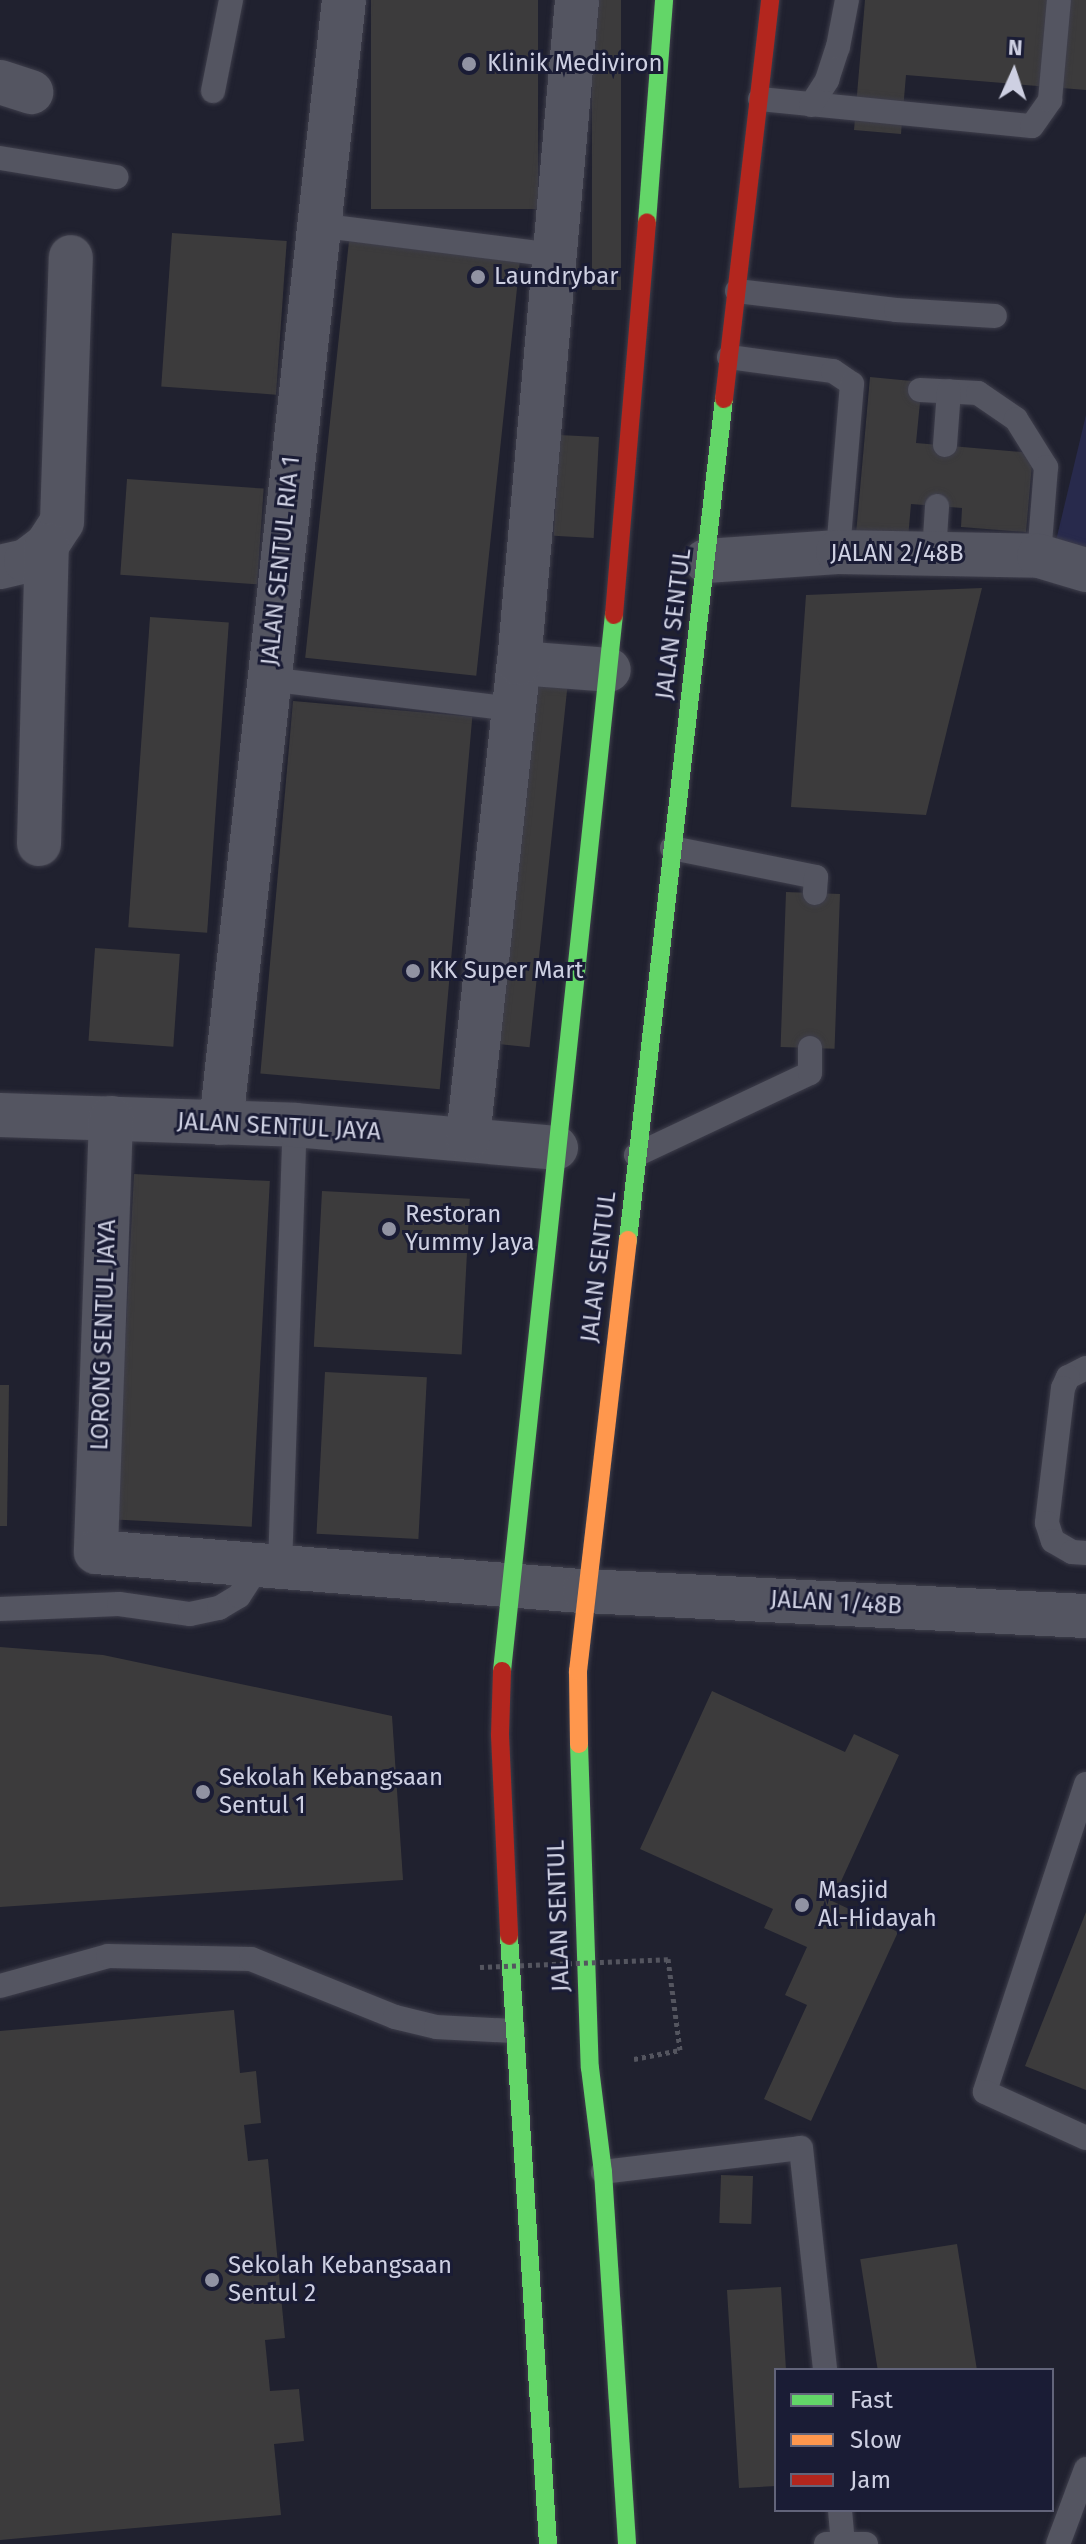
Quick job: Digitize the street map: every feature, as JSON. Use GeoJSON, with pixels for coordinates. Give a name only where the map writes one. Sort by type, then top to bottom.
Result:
{"type":"FeatureCollection","features":[{"type":"Feature","properties":{"kind":"main road","name":"JALAN SENTUL"},"geometry":{"type":"LineString","coordinates":[[548,2544],[513,2031],[500,1735],[509,1585],[609,670],[664,0]]}},
{"type":"Feature","properties":{"kind":"main road","name":"JALAN SENTUL"},"geometry":{"type":"LineString","coordinates":[[627,2544],[603,2172],[590,2068],[581,1881],[578,1671],[770,0]]}},
{"type":"Feature","properties":{"kind":"street","name":"JALAN SENTUL RIA 1"},"geometry":{"type":"LineString","coordinates":[[221,1123],[344,0]]}},
{"type":"Feature","properties":{"kind":"street"},"geometry":{"type":"LineString","coordinates":[[468,1138],[519,663],[577,0]]}},
{"type":"Feature","properties":{"kind":"street"},"geometry":{"type":"LineString","coordinates":[[0,567],[26,561],[47,545],[62,522],[71,257]]}},
{"type":"Feature","properties":{"kind":"street"},"geometry":{"type":"LineString","coordinates":[[39,844],[47,545]]}},
{"type":"Feature","properties":{"kind":"street","name":"JALAN 2/48B"},"geometry":{"type":"LineString","coordinates":[[706,561],[838,552],[1039,556],[1086,570]]}},
{"type":"Feature","properties":{"kind":"street"},"geometry":{"type":"LineString","coordinates":[[519,663],[609,670]]}},
{"type":"Feature","properties":{"kind":"street","name":"JALAN SENTUL JAYA"},"geometry":{"type":"LineString","coordinates":[[0,1115],[295,1125],[556,1148]]}},
{"type":"Feature","properties":{"kind":"street","name":"LORONG SENTUL JAYA"},"geometry":{"type":"LineString","coordinates":[[96,1552],[111,1118]]}},
{"type":"Feature","properties":{"kind":"street","name":"JALAN 1/48B"},"geometry":{"type":"LineString","coordinates":[[96,1552],[585,1591],[1086,1616]]}},
{"type":"Feature","properties":{"kind":"lane"},"geometry":{"type":"LineString","coordinates":[[213,91],[231,0]]}},
{"type":"Feature","properties":{"kind":"lane"},"geometry":{"type":"LineString","coordinates":[[811,105],[827,80],[847,0]]}},
{"type":"Feature","properties":{"kind":"lane"},"geometry":{"type":"LineString","coordinates":[[760,99],[1032,126],[1050,100],[1059,0]]}},
{"type":"Feature","properties":{"kind":"lane"},"geometry":{"type":"LineString","coordinates":[[0,158],[116,177]]}},
{"type":"Feature","properties":{"kind":"lane"},"geometry":{"type":"LineString","coordinates":[[317,225],[555,255]]}},
{"type":"Feature","properties":{"kind":"lane"},"geometry":{"type":"LineString","coordinates":[[737,291],[896,310],[995,316]]}},
{"type":"Feature","properties":{"kind":"lane"},"geometry":{"type":"LineString","coordinates":[[729,357],[833,371],[861,385],[838,552]]}},
{"type":"Feature","properties":{"kind":"lane"},"geometry":{"type":"LineString","coordinates":[[920,390],[978,393],[1016,419],[1046,467],[1039,556]]}},
{"type":"Feature","properties":{"kind":"lane"},"geometry":{"type":"LineString","coordinates":[[945,445],[949,391]]}},
{"type":"Feature","properties":{"kind":"lane"},"geometry":{"type":"LineString","coordinates":[[934,554],[937,506]]}},
{"type":"Feature","properties":{"kind":"lane"},"geometry":{"type":"LineString","coordinates":[[268,679],[514,709]]}},
{"type":"Feature","properties":{"kind":"lane"},"geometry":{"type":"LineString","coordinates":[[672,848],[816,877],[815,893]]}},
{"type":"Feature","properties":{"kind":"lane"},"geometry":{"type":"LineString","coordinates":[[636,1155],[810,1073],[810,1048]]}},
{"type":"Feature","properties":{"kind":"lane"},"geometry":{"type":"LineString","coordinates":[[0,1609],[119,1604],[190,1614],[219,1608],[239,1596],[270,1566],[295,1125]]}},
{"type":"Feature","properties":{"kind":"lane"},"geometry":{"type":"LineString","coordinates":[[1086,1368],[1068,1377],[1063,1388],[1047,1523],[1053,1541],[1072,1552],[1086,1553]]}},
{"type":"Feature","properties":{"kind":"lane"},"geometry":{"type":"LineString","coordinates":[[1086,1784],[985,2092],[1086,2138]]}},
{"type":"Feature","properties":{"kind":"lane"},"geometry":{"type":"LineString","coordinates":[[0,1986],[108,1956],[251,1959],[395,2017],[436,2027],[513,2031]]}},
{"type":"Feature","properties":{"kind":"lane"},"geometry":{"type":"LineString","coordinates":[[603,2172],[801,2148],[825,2368]]}},
{"type":"Feature","properties":{"kind":"lane"},"geometry":{"type":"LineString","coordinates":[[1058,2544],[1086,2469]]}},
{"type":"Feature","properties":{"kind":"lane"},"geometry":{"type":"LineString","coordinates":[[840,2512],[843,2543]]}},
{"type":"Feature","properties":{"kind":"lane"},"geometry":{"type":"LineString","coordinates":[[826,2544],[866,2544]]}},
{"type":"Feature","properties":{"kind":"path"},"geometry":{"type":"LineString","coordinates":[[480,1967],[668,1959],[680,2050]]}},
{"type":"Feature","properties":{"kind":"shaded area"},"geometry":{"type":"Polygon","coordinates":[[[1086,415],[1086,556],[1055,545],[1086,415]]]}},
{"type":"Feature","properties":{"kind":"building"},"geometry":{"type":"Polygon","coordinates":[[[371,0],[538,0],[538,209],[371,209],[371,0]]]}},
{"type":"Feature","properties":{"kind":"building"},"geometry":{"type":"Polygon","coordinates":[[[592,0],[621,0],[621,290],[592,290],[592,0]]]}},
{"type":"Feature","properties":{"kind":"building"},"geometry":{"type":"Polygon","coordinates":[[[865,0],[1086,0],[1086,90],[906,75],[901,134],[854,130],[865,0]]]}},
{"type":"Feature","properties":{"kind":"building"},"geometry":{"type":"Polygon","coordinates":[[[172,233],[287,241],[276,395],[161,387],[172,233]]]}},
{"type":"Feature","properties":{"kind":"building"},"geometry":{"type":"Polygon","coordinates":[[[349,241],[520,259],[476,676],[305,658],[349,241]]]}},
{"type":"Feature","properties":{"kind":"building"},"geometry":{"type":"Polygon","coordinates":[[[870,377],[922,382],[916,443],[1033,453],[1026,532],[961,527],[962,508],[911,504],[907,550],[855,545],[870,377]]]}},
{"type":"Feature","properties":{"kind":"building"},"geometry":{"type":"Polygon","coordinates":[[[559,435],[599,437],[594,538],[554,536],[559,435]]]}},
{"type":"Feature","properties":{"kind":"building"},"geometry":{"type":"Polygon","coordinates":[[[127,479],[264,489],[257,584],[120,575],[127,479]]]}},
{"type":"Feature","properties":{"kind":"building"},"geometry":{"type":"Polygon","coordinates":[[[982,588],[926,815],[791,807],[806,595],[982,588]]]}},
{"type":"Feature","properties":{"kind":"building"},"geometry":{"type":"Polygon","coordinates":[[[150,617],[229,623],[207,933],[128,927],[150,617]]]}},
{"type":"Feature","properties":{"kind":"building"},"geometry":{"type":"Polygon","coordinates":[[[527,679],[568,683],[530,1047],[489,1043],[527,679]]]}},
{"type":"Feature","properties":{"kind":"building"},"geometry":{"type":"Polygon","coordinates":[[[293,701],[472,717],[440,1089],[260,1074],[293,701]]]}},
{"type":"Feature","properties":{"kind":"building"},"geometry":{"type":"Polygon","coordinates":[[[786,892],[840,894],[835,1049],[781,1047],[786,892]]]}},
{"type":"Feature","properties":{"kind":"building"},"geometry":{"type":"Polygon","coordinates":[[[95,948],[180,954],[173,1047],[89,1041],[95,948]]]}},
{"type":"Feature","properties":{"kind":"building"},"geometry":{"type":"Polygon","coordinates":[[[134,1174],[270,1181],[252,1527],[116,1520],[134,1174]]]}},
{"type":"Feature","properties":{"kind":"building"},"geometry":{"type":"Polygon","coordinates":[[[322,1191],[470,1199],[462,1355],[314,1347],[322,1191]]]}},
{"type":"Feature","properties":{"kind":"building"},"geometry":{"type":"Polygon","coordinates":[[[325,1372],[427,1377],[418,1539],[317,1534],[325,1372]]]}},
{"type":"Feature","properties":{"kind":"building"},"geometry":{"type":"Polygon","coordinates":[[[0,1385],[9,1385],[7,1526],[0,1526],[0,1385]]]}},
{"type":"Feature","properties":{"kind":"building"},"geometry":{"type":"Polygon","coordinates":[[[0,1647],[103,1655],[392,1716],[403,1880],[0,1907],[0,1647]]]}},
{"type":"Feature","properties":{"kind":"building","name":"Masjid Al-Hidayah"},"geometry":{"type":"Polygon","coordinates":[[[712,1691],[845,1752],[854,1734],[899,1755],[832,1901],[898,1932],[811,2121],[764,2099],[807,2005],[785,1995],[807,1947],[764,1928],[773,1909],[640,1849],[712,1691]]]}},
{"type":"Feature","properties":{"kind":"building"},"geometry":{"type":"Polygon","coordinates":[[[1086,1912],[1086,2090],[1025,2066],[1086,1912]]]}},
{"type":"Feature","properties":{"kind":"building"},"geometry":{"type":"Polygon","coordinates":[[[234,2010],[240,2073],[256,2071],[261,2123],[244,2125],[248,2161],[268,2159],[285,2338],[265,2340],[270,2391],[299,2389],[304,2441],[274,2444],[281,2515],[0,2540],[0,2031],[234,2010]]]}},
{"type":"Feature","properties":{"kind":"building"},"geometry":{"type":"Polygon","coordinates":[[[721,2175],[753,2176],[751,2224],[719,2223],[721,2175]]]}},
{"type":"Feature","properties":{"kind":"building"},"geometry":{"type":"Polygon","coordinates":[[[957,2244],[977,2368],[877,2368],[860,2259],[957,2244]]]}},
{"type":"Feature","properties":{"kind":"building"},"geometry":{"type":"Polygon","coordinates":[[[781,2287],[786,2368],[774,2368],[774,2486],[739,2488],[727,2290],[781,2287]]]}},
{"type":"Feature","properties":{"kind":"traffic: fast"},"geometry":{"type":"LineString","coordinates":[[647,222],[664,0]]}},
{"type":"Feature","properties":{"kind":"traffic: fast"},"geometry":{"type":"LineString","coordinates":[[628,1240],[724,399]]}},
{"type":"Feature","properties":{"kind":"traffic: fast"},"geometry":{"type":"LineString","coordinates":[[502,1671],[614,615]]}},
{"type":"Feature","properties":{"kind":"traffic: fast"},"geometry":{"type":"LineString","coordinates":[[579,1744],[590,2068],[603,2172],[627,2544]]}},
{"type":"Feature","properties":{"kind":"traffic: fast"},"geometry":{"type":"LineString","coordinates":[[509,1936],[548,2544]]}},
{"type":"Feature","properties":{"kind":"traffic: slow"},"geometry":{"type":"LineString","coordinates":[[579,1744],[578,1671],[628,1240]]}},
{"type":"Feature","properties":{"kind":"traffic: jam"},"geometry":{"type":"LineString","coordinates":[[724,399],[770,0]]}},
{"type":"Feature","properties":{"kind":"traffic: jam"},"geometry":{"type":"LineString","coordinates":[[614,615],[647,222]]}},
{"type":"Feature","properties":{"kind":"traffic: jam"},"geometry":{"type":"LineString","coordinates":[[502,1671],[500,1735],[509,1936]]}},
{"type":"Feature","properties":{"kind":"place","name":"Klinik Mediviron"},"geometry":{"type":"Point","coordinates":[469,64]}},
{"type":"Feature","properties":{"kind":"place","name":"Laundrybar"},"geometry":{"type":"Point","coordinates":[478,277]}},
{"type":"Feature","properties":{"kind":"place","name":"KK Super Mart"},"geometry":{"type":"Point","coordinates":[413,971]}},
{"type":"Feature","properties":{"kind":"place","name":"Restoran Yummy Jaya"},"geometry":{"type":"Point","coordinates":[389,1229]}},
{"type":"Feature","properties":{"kind":"place","name":"Sekolah Kebangsaan Sentul 1"},"geometry":{"type":"Point","coordinates":[203,1792]}},
{"type":"Feature","properties":{"kind":"place","name":"Masjid Al-Hidayah"},"geometry":{"type":"Point","coordinates":[802,1905]}},
{"type":"Feature","properties":{"kind":"place","name":"Sekolah Kebangsaan Sentul 2"},"geometry":{"type":"Point","coordinates":[212,2280]}}]}
